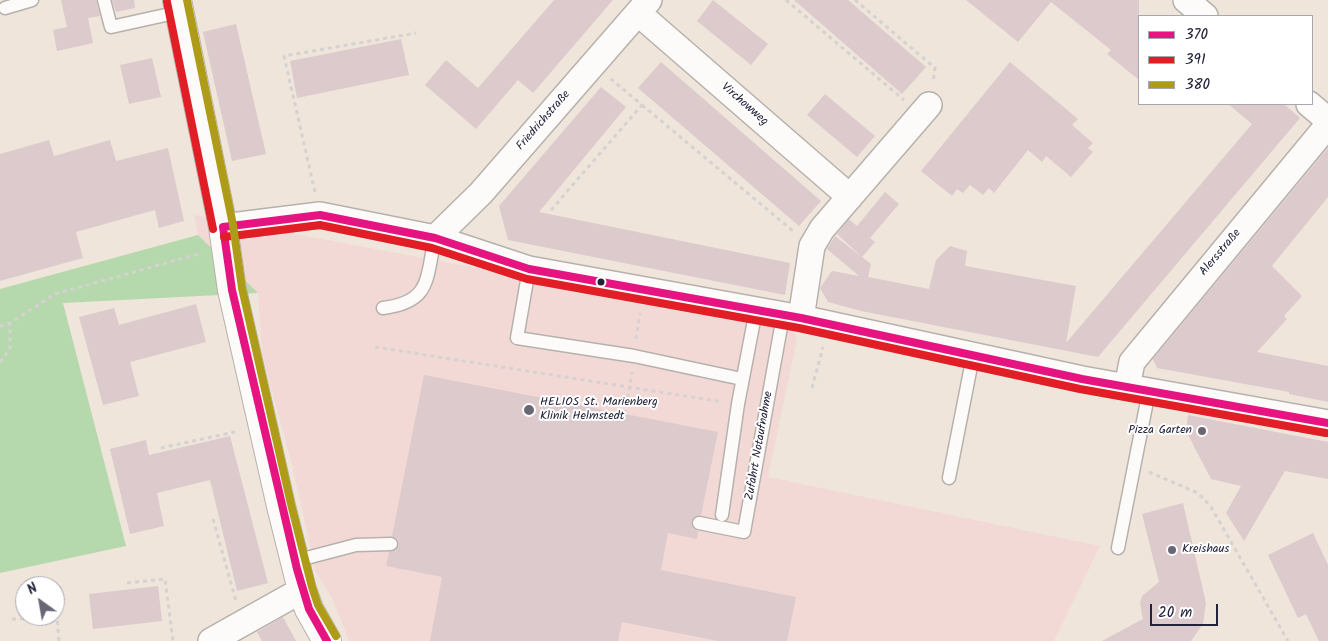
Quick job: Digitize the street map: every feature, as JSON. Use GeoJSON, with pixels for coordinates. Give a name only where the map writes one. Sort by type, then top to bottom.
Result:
{"type":"FeatureCollection","features":[{"type":"Feature","properties":{"kind":"main road"},"geometry":{"type":"LineString","coordinates":[[178,6],[232,290],[263,426],[302,590],[309,609],[327,641]]}},
{"type":"Feature","properties":{"kind":"street"},"geometry":{"type":"LineString","coordinates":[[1186,0],[1205,15]]}},
{"type":"Feature","properties":{"kind":"street","name":"Friedrichstraße"},"geometry":{"type":"LineString","coordinates":[[435,238],[481,193],[644,7]]}},
{"type":"Feature","properties":{"kind":"street","name":"Virchowweg"},"geometry":{"type":"LineString","coordinates":[[644,7],[850,196]]}},
{"type":"Feature","properties":{"kind":"street"},"geometry":{"type":"LineString","coordinates":[[1310,105],[1328,120]]}},
{"type":"Feature","properties":{"kind":"street"},"geometry":{"type":"LineString","coordinates":[[792,317],[812,246],[822,229],[925,110]]}},
{"type":"Feature","properties":{"kind":"street","name":"Alersstraße"},"geometry":{"type":"LineString","coordinates":[[1138,389],[1132,362],[1328,125]]}},
{"type":"Feature","properties":{"kind":"street"},"geometry":{"type":"LineString","coordinates":[[223,237],[320,215],[435,238],[529,269],[756,310],[1138,389],[1328,423]]}},
{"type":"Feature","properties":{"kind":"street"},"geometry":{"type":"LineString","coordinates":[[211,641],[302,590]]}},
{"type":"Feature","properties":{"kind":"lane"},"geometry":{"type":"LineString","coordinates":[[5,8],[32,0]]}},
{"type":"Feature","properties":{"kind":"lane"},"geometry":{"type":"LineString","coordinates":[[104,0],[111,27],[178,6]]}},
{"type":"Feature","properties":{"kind":"lane"},"geometry":{"type":"LineString","coordinates":[[383,308],[404,305],[422,292],[435,238]]}},
{"type":"Feature","properties":{"kind":"lane"},"geometry":{"type":"LineString","coordinates":[[529,269],[516,338],[634,356],[742,379]]}},
{"type":"Feature","properties":{"kind":"lane"},"geometry":{"type":"LineString","coordinates":[[722,515],[742,379],[756,310]]}},
{"type":"Feature","properties":{"kind":"lane","name":"Zufahrt Notaufnahme"},"geometry":{"type":"LineString","coordinates":[[700,523],[744,532],[792,317]]}},
{"type":"Feature","properties":{"kind":"lane"},"geometry":{"type":"LineString","coordinates":[[949,478],[973,356]]}},
{"type":"Feature","properties":{"kind":"lane"},"geometry":{"type":"LineString","coordinates":[[1118,548],[1135,466],[1138,389]]}},
{"type":"Feature","properties":{"kind":"lane"},"geometry":{"type":"LineString","coordinates":[[295,562],[356,545],[391,544]]}},
{"type":"Feature","properties":{"kind":"path"},"geometry":{"type":"LineString","coordinates":[[786,0],[925,110],[935,68],[855,0]]}},
{"type":"Feature","properties":{"kind":"path"},"geometry":{"type":"LineString","coordinates":[[320,215],[284,56],[416,33]]}},
{"type":"Feature","properties":{"kind":"path"},"geometry":{"type":"LineString","coordinates":[[594,64],[812,246]]}},
{"type":"Feature","properties":{"kind":"path"},"geometry":{"type":"LineString","coordinates":[[551,210],[642,105]]}},
{"type":"Feature","properties":{"kind":"path"},"geometry":{"type":"LineString","coordinates":[[0,326],[10,324],[55,294],[223,237]]}},
{"type":"Feature","properties":{"kind":"path"},"geometry":{"type":"LineString","coordinates":[[0,362],[10,349],[10,324]]}},
{"type":"Feature","properties":{"kind":"path"},"geometry":{"type":"LineString","coordinates":[[812,388],[823,345]]}},
{"type":"Feature","properties":{"kind":"path"},"geometry":{"type":"LineString","coordinates":[[375,347],[738,404]]}},
{"type":"Feature","properties":{"kind":"path"},"geometry":{"type":"LineString","coordinates":[[161,448],[263,426]]}},
{"type":"Feature","properties":{"kind":"path"},"geometry":{"type":"LineString","coordinates":[[1135,466],[1198,493],[1211,507],[1288,641]]}},
{"type":"Feature","properties":{"kind":"path"},"geometry":{"type":"LineString","coordinates":[[213,519],[242,625]]}},
{"type":"Feature","properties":{"kind":"path"},"geometry":{"type":"LineString","coordinates":[[126,583],[165,579],[173,641]]}},
{"type":"Feature","properties":{"kind":"path"},"geometry":{"type":"LineString","coordinates":[[12,619],[56,618],[59,641]]}},
{"type":"Feature","properties":{"kind":"shaded area","name":"HELIOS St. Marienberg Klinik Helmstedt"},"geometry":{"type":"Polygon","coordinates":[[[194,215],[791,327],[797,339],[768,477],[1100,546],[1054,641],[349,641],[333,600],[316,572],[292,465],[262,354],[258,293],[198,235],[194,215]]]}},
{"type":"Feature","properties":{"kind":"green space"},"geometry":{"type":"Polygon","coordinates":[[[198,235],[258,293],[63,303],[126,546],[0,573],[0,289],[198,235]]]}},
{"type":"Feature","properties":{"kind":"building"},"geometry":{"type":"Polygon","coordinates":[[[61,0],[96,0],[100,16],[88,18],[93,43],[57,51],[53,30],[67,27],[61,0]]]}},
{"type":"Feature","properties":{"kind":"building"},"geometry":{"type":"Polygon","coordinates":[[[112,0],[134,0],[135,8],[116,12],[112,0]]]}},
{"type":"Feature","properties":{"kind":"building"},"geometry":{"type":"Polygon","coordinates":[[[554,0],[613,0],[533,93],[518,80],[476,129],[425,85],[446,60],[478,88],[554,0]]]}},
{"type":"Feature","properties":{"kind":"building"},"geometry":{"type":"Polygon","coordinates":[[[713,0],[768,44],[751,65],[697,21],[713,0]]]}},
{"type":"Feature","properties":{"kind":"building"},"geometry":{"type":"Polygon","coordinates":[[[794,0],[848,0],[926,67],[902,94],[794,0]]]}},
{"type":"Feature","properties":{"kind":"building"},"geometry":{"type":"Polygon","coordinates":[[[966,0],[1139,0],[1138,79],[1107,54],[1111,50],[1051,2],[1018,42],[966,0]]]}},
{"type":"Feature","properties":{"kind":"building"},"geometry":{"type":"Polygon","coordinates":[[[236,24],[266,154],[232,161],[203,32],[236,24]]]}},
{"type":"Feature","properties":{"kind":"building"},"geometry":{"type":"Polygon","coordinates":[[[401,39],[409,75],[297,98],[290,61],[401,39]]]}},
{"type":"Feature","properties":{"kind":"building"},"geometry":{"type":"Polygon","coordinates":[[[152,58],[161,97],[129,104],[120,65],[152,58]]]}},
{"type":"Feature","properties":{"kind":"building"},"geometry":{"type":"Polygon","coordinates":[[[661,62],[821,201],[799,226],[638,88],[661,62]]]}},
{"type":"Feature","properties":{"kind":"building"},"geometry":{"type":"Polygon","coordinates":[[[1010,62],[1078,119],[1072,125],[1093,143],[1088,148],[1093,152],[1071,177],[1046,156],[1042,162],[1028,150],[994,193],[989,188],[983,195],[970,185],[963,193],[957,189],[952,196],[921,171],[1010,62]]]}},
{"type":"Feature","properties":{"kind":"building"},"geometry":{"type":"Polygon","coordinates":[[[601,87],[626,107],[539,212],[790,263],[785,295],[508,240],[499,206],[601,87]]]}},
{"type":"Feature","properties":{"kind":"building"},"geometry":{"type":"Polygon","coordinates":[[[825,94],[875,136],[857,157],[807,115],[825,94]]]}},
{"type":"Feature","properties":{"kind":"building"},"geometry":{"type":"Polygon","coordinates":[[[1229,105],[1285,105],[1300,118],[1098,357],[861,311],[828,302],[820,288],[832,271],[859,276],[827,249],[835,236],[871,264],[868,277],[929,289],[936,260],[950,246],[967,251],[965,266],[1076,286],[1066,343],[1252,124],[1229,105]]]}},
{"type":"Feature","properties":{"kind":"building"},"geometry":{"type":"Polygon","coordinates":[[[49,140],[54,156],[110,140],[116,161],[168,148],[184,221],[159,228],[155,210],[76,232],[83,258],[0,281],[0,154],[49,140]]]}},
{"type":"Feature","properties":{"kind":"building"},"geometry":{"type":"Polygon","coordinates":[[[1328,148],[1328,197],[1272,266],[1302,296],[1284,316],[1287,319],[1257,352],[1328,366],[1328,402],[1289,394],[1289,392],[1157,368],[1153,359],[1328,148]]]}},
{"type":"Feature","properties":{"kind":"building"},"geometry":{"type":"Polygon","coordinates":[[[885,192],[899,204],[870,238],[875,242],[862,257],[837,234],[849,219],[857,226],[885,192]]]}},
{"type":"Feature","properties":{"kind":"building"},"geometry":{"type":"Polygon","coordinates":[[[196,304],[206,342],[130,362],[139,396],[103,405],[79,317],[114,308],[119,325],[196,304]]]}},
{"type":"Feature","properties":{"kind":"building"},"geometry":{"type":"Polygon","coordinates":[[[424,375],[718,432],[701,515],[696,516],[691,521],[693,529],[698,531],[697,539],[668,533],[661,570],[796,597],[787,641],[718,641],[622,622],[618,641],[430,641],[442,577],[386,566],[389,552],[396,551],[399,544],[398,539],[392,536],[424,375]]]}},
{"type":"Feature","properties":{"kind":"building"},"geometry":{"type":"Polygon","coordinates":[[[1188,415],[1328,442],[1328,479],[1285,471],[1244,541],[1226,513],[1241,486],[1211,479],[1186,431],[1188,415]]]}},
{"type":"Feature","properties":{"kind":"building"},"geometry":{"type":"Polygon","coordinates":[[[230,436],[268,583],[237,591],[210,480],[157,493],[164,526],[130,534],[110,449],[146,440],[149,455],[230,436]]]}},
{"type":"Feature","properties":{"kind":"building","name":"Kreishaus"},"geometry":{"type":"Polygon","coordinates":[[[1183,503],[1206,603],[1203,624],[1191,641],[1102,641],[1143,619],[1140,603],[1142,596],[1159,582],[1142,514],[1183,503]]]}},
{"type":"Feature","properties":{"kind":"building"},"geometry":{"type":"Polygon","coordinates":[[[1313,533],[1328,565],[1328,641],[1319,641],[1306,614],[1298,618],[1268,555],[1313,533]]]}},
{"type":"Feature","properties":{"kind":"building"},"geometry":{"type":"Polygon","coordinates":[[[158,586],[162,621],[93,629],[89,594],[158,586]]]}},
{"type":"Feature","properties":{"kind":"building"},"geometry":{"type":"Polygon","coordinates":[[[283,617],[296,641],[262,641],[257,632],[283,617]]]}},
{"type":"Feature","properties":{"kind":"transit line","name":"380"},"geometry":{"type":"LineString","coordinates":[[187,0],[233,225],[242,288],[291,504],[318,605],[336,636]]}},
{"type":"Feature","properties":{"kind":"transit line","name":"391"},"geometry":{"type":"LineString","coordinates":[[167,2],[213,229]]}},
{"type":"Feature","properties":{"kind":"transit line","name":"370"},"geometry":{"type":"LineString","coordinates":[[223,227],[320,215],[435,238],[529,269],[801,318],[1082,379],[1328,423]]}},
{"type":"Feature","properties":{"kind":"transit line","name":"391"},"geometry":{"type":"LineString","coordinates":[[224,237],[320,225],[432,248],[527,279],[799,328],[1080,389],[1326,433]]}},
{"type":"Feature","properties":{"kind":"transit line","name":"370"},"geometry":{"type":"LineString","coordinates":[[223,227],[232,290],[297,569],[309,609],[327,641]]}},
{"type":"Feature","properties":{"kind":"place","name":"HELIOS St. Marienberg Klinik Helmstedt"},"geometry":{"type":"Point","coordinates":[529,410]}},
{"type":"Feature","properties":{"kind":"place","name":"Pizza Garten"},"geometry":{"type":"Point","coordinates":[1202,431]}},
{"type":"Feature","properties":{"kind":"place","name":"Kreishaus"},"geometry":{"type":"Point","coordinates":[1172,550]}}]}
